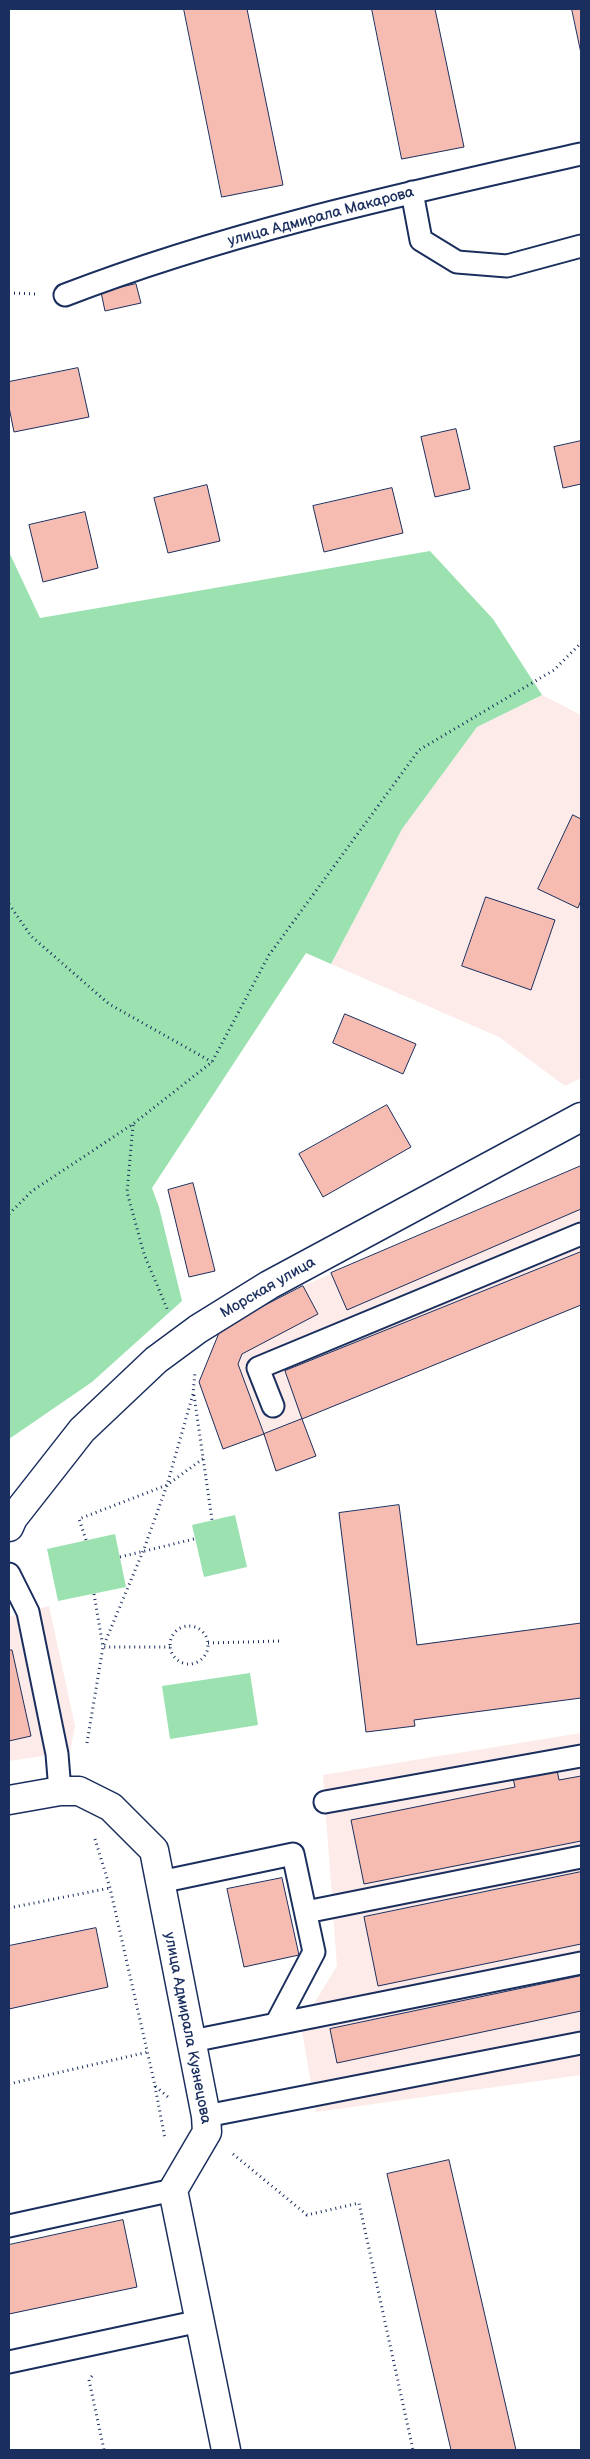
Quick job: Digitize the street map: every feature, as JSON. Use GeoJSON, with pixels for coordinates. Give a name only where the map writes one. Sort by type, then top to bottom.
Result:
{"type":"FeatureCollection","features":[{"type":"Feature","properties":{"kind":"street","name":"Морская улица"},"geometry":{"type":"LineString","coordinates":[[9,1527],[13,1518],[82,1430],[156,1360],[198,1329],[269,1285],[581,1117]]}},
{"type":"Feature","properties":{"kind":"street"},"geometry":{"type":"LineString","coordinates":[[9,1800],[70,1791]]}},
{"type":"Feature","properties":{"kind":"street","name":"улица Адмирала Кузнецова"},"geometry":{"type":"LineString","coordinates":[[70,1791],[111,1807],[154,1850],[192,2041],[206,2124],[173,2190]]}},
{"type":"Feature","properties":{"kind":"street"},"geometry":{"type":"LineString","coordinates":[[173,2190],[226,2450]]}},
{"type":"Feature","properties":{"kind":"lane","name":"улица Адмирала Макарова"},"geometry":{"type":"LineString","coordinates":[[65,295],[110,277],[242,238],[412,192],[581,154]]}},
{"type":"Feature","properties":{"kind":"lane"},"geometry":{"type":"LineString","coordinates":[[412,192],[421,240],[457,262],[507,266],[581,246]]}},
{"type":"Feature","properties":{"kind":"lane"},"geometry":{"type":"LineString","coordinates":[[273,1406],[258,1368],[581,1234]]}},
{"type":"Feature","properties":{"kind":"lane"},"geometry":{"type":"LineString","coordinates":[[9,1574],[28,1612],[57,1754],[70,1791]]}},
{"type":"Feature","properties":{"kind":"lane"},"geometry":{"type":"LineString","coordinates":[[325,1802],[581,1756]]}},
{"type":"Feature","properties":{"kind":"lane"},"geometry":{"type":"LineString","coordinates":[[160,1882],[293,1854],[314,1952],[276,2024]]}},
{"type":"Feature","properties":{"kind":"lane"},"geometry":{"type":"LineString","coordinates":[[306,1912],[581,1858]]}},
{"type":"Feature","properties":{"kind":"lane"},"geometry":{"type":"LineString","coordinates":[[192,2041],[581,1964]]}},
{"type":"Feature","properties":{"kind":"lane"},"geometry":{"type":"LineString","coordinates":[[206,2124],[581,2043]]}},
{"type":"Feature","properties":{"kind":"lane"},"geometry":{"type":"LineString","coordinates":[[9,2226],[173,2190]]}},
{"type":"Feature","properties":{"kind":"lane"},"geometry":{"type":"LineString","coordinates":[[9,2362],[200,2321]]}},
{"type":"Feature","properties":{"kind":"path"},"geometry":{"type":"LineString","coordinates":[[9,1214],[32,1190],[133,1124],[212,1062],[269,955],[419,750],[554,670],[581,643]]}},
{"type":"Feature","properties":{"kind":"path"},"geometry":{"type":"LineString","coordinates":[[9,904],[31,936],[109,1004],[212,1062]]}},
{"type":"Feature","properties":{"kind":"path"},"geometry":{"type":"LineString","coordinates":[[133,1124],[127,1192],[144,1254],[169,1312]]}},
{"type":"Feature","properties":{"kind":"path"},"geometry":{"type":"LineString","coordinates":[[198,1329],[194,1394],[212,1520]]}},
{"type":"Feature","properties":{"kind":"path"},"geometry":{"type":"LineString","coordinates":[[170,2099],[155,2086],[110,1888],[70,1791],[103,1647],[144,1549],[167,1486],[194,1394]]}},
{"type":"Feature","properties":{"kind":"path"},"geometry":{"type":"LineString","coordinates":[[86,1540],[79,1519],[167,1486],[204,1458]]}},
{"type":"Feature","properties":{"kind":"path"},"geometry":{"type":"LineString","coordinates":[[120,1556],[194,1539]]}},
{"type":"Feature","properties":{"kind":"path"},"geometry":{"type":"LineString","coordinates":[[94,1594],[103,1647]]}},
{"type":"Feature","properties":{"kind":"path"},"geometry":{"type":"LineString","coordinates":[[188,1626],[199,1628],[207,1638],[208,1643],[205,1656],[194,1663],[188,1664],[176,1658],[170,1647],[173,1635],[182,1627],[188,1626]]}},
{"type":"Feature","properties":{"kind":"path"},"geometry":{"type":"LineString","coordinates":[[208,1643],[281,1642]]}},
{"type":"Feature","properties":{"kind":"path"},"geometry":{"type":"LineString","coordinates":[[103,1647],[170,1647]]}},
{"type":"Feature","properties":{"kind":"path"},"geometry":{"type":"LineString","coordinates":[[9,1908],[110,1888]]}},
{"type":"Feature","properties":{"kind":"path"},"geometry":{"type":"LineString","coordinates":[[9,2084],[148,2052]]}},
{"type":"Feature","properties":{"kind":"path"},"geometry":{"type":"LineString","coordinates":[[206,2124],[307,2215],[359,2203],[413,2450]]}},
{"type":"Feature","properties":{"kind":"path"},"geometry":{"type":"LineString","coordinates":[[104,2450],[89,2380],[117,2338]]}},
{"type":"Feature","properties":{"kind":"shaded area"},"geometry":{"type":"Polygon","coordinates":[[[542,695],[581,715],[581,1078],[565,1086],[499,1037],[331,964],[402,829],[477,727],[542,695]]]}},
{"type":"Feature","properties":{"kind":"shaded area"},"geometry":{"type":"Polygon","coordinates":[[[581,1166],[581,1305],[302,1419],[276,1471],[263,1435],[223,1449],[199,1382],[221,1328],[303,1286],[581,1166]]]}},
{"type":"Feature","properties":{"kind":"shaded area"},"geometry":{"type":"Polygon","coordinates":[[[49,1606],[75,1726],[70,1752],[9,1761],[9,1617],[49,1606]]]}},
{"type":"Feature","properties":{"kind":"shaded area"},"geometry":{"type":"Polygon","coordinates":[[[581,1733],[581,2075],[316,2112],[301,2025],[337,1966],[323,1775],[581,1733]]]}},
{"type":"Feature","properties":{"kind":"green space"},"geometry":{"type":"Polygon","coordinates":[[[430,551],[493,619],[542,695],[477,727],[402,829],[331,964],[306,953],[152,1188],[159,1207],[182,1301],[92,1382],[9,1439],[9,552],[40,618],[430,551]]]}},
{"type":"Feature","properties":{"kind":"green space"},"geometry":{"type":"Polygon","coordinates":[[[235,1515],[247,1567],[204,1577],[192,1525],[235,1515]]]}},
{"type":"Feature","properties":{"kind":"green space"},"geometry":{"type":"Polygon","coordinates":[[[115,1534],[126,1587],[58,1601],[47,1549],[115,1534]]]}},
{"type":"Feature","properties":{"kind":"green space"},"geometry":{"type":"Polygon","coordinates":[[[250,1673],[258,1725],[170,1739],[162,1686],[250,1673]]]}},
{"type":"Feature","properties":{"kind":"building"},"geometry":{"type":"Polygon","coordinates":[[[184,9],[247,9],[283,185],[222,197],[184,9]]]}},
{"type":"Feature","properties":{"kind":"building"},"geometry":{"type":"Polygon","coordinates":[[[372,9],[435,9],[464,147],[402,159],[372,9]]]}},
{"type":"Feature","properties":{"kind":"building"},"geometry":{"type":"Polygon","coordinates":[[[572,9],[581,9],[581,53],[572,9]]]}},
{"type":"Feature","properties":{"kind":"building"},"geometry":{"type":"Polygon","coordinates":[[[136,284],[141,303],[105,311],[101,292],[136,284]]]}},
{"type":"Feature","properties":{"kind":"building"},"geometry":{"type":"Polygon","coordinates":[[[78,368],[89,417],[14,432],[9,407],[9,382],[78,368]]]}},
{"type":"Feature","properties":{"kind":"building"},"geometry":{"type":"Polygon","coordinates":[[[456,429],[470,489],[435,497],[421,437],[456,429]]]}},
{"type":"Feature","properties":{"kind":"building"},"geometry":{"type":"Polygon","coordinates":[[[581,441],[581,484],[563,488],[554,447],[581,441]]]}},
{"type":"Feature","properties":{"kind":"building"},"geometry":{"type":"Polygon","coordinates":[[[207,485],[220,541],[168,553],[154,498],[207,485]]]}},
{"type":"Feature","properties":{"kind":"building"},"geometry":{"type":"Polygon","coordinates":[[[392,488],[403,533],[324,552],[313,506],[392,488]]]}},
{"type":"Feature","properties":{"kind":"building"},"geometry":{"type":"Polygon","coordinates":[[[85,512],[98,568],[43,582],[29,525],[85,512]]]}},
{"type":"Feature","properties":{"kind":"building"},"geometry":{"type":"Polygon","coordinates":[[[573,815],[581,819],[581,900],[578,908],[538,889],[573,815]]]}},
{"type":"Feature","properties":{"kind":"building"},"geometry":{"type":"Polygon","coordinates":[[[486,897],[555,920],[531,990],[462,966],[486,897]]]}},
{"type":"Feature","properties":{"kind":"building"},"geometry":{"type":"Polygon","coordinates":[[[345,1014],[416,1044],[403,1074],[333,1043],[345,1014]]]}},
{"type":"Feature","properties":{"kind":"building"},"geometry":{"type":"Polygon","coordinates":[[[387,1105],[411,1147],[323,1197],[299,1154],[387,1105]]]}},
{"type":"Feature","properties":{"kind":"building"},"geometry":{"type":"Polygon","coordinates":[[[581,1166],[581,1209],[347,1310],[331,1273],[581,1166]]]}},
{"type":"Feature","properties":{"kind":"building"},"geometry":{"type":"Polygon","coordinates":[[[193,1183],[215,1271],[189,1277],[168,1190],[193,1183]]]}},
{"type":"Feature","properties":{"kind":"building"},"geometry":{"type":"Polygon","coordinates":[[[581,1252],[581,1305],[302,1419],[285,1371],[581,1252]]]}},
{"type":"Feature","properties":{"kind":"building"},"geometry":{"type":"Polygon","coordinates":[[[303,1286],[318,1314],[242,1354],[238,1364],[264,1434],[223,1449],[199,1382],[221,1328],[303,1286]]]}},
{"type":"Feature","properties":{"kind":"building"},"geometry":{"type":"Polygon","coordinates":[[[302,1419],[316,1456],[276,1471],[264,1434],[302,1419]]]}},
{"type":"Feature","properties":{"kind":"building"},"geometry":{"type":"Polygon","coordinates":[[[399,1505],[417,1645],[581,1623],[581,1698],[414,1720],[415,1726],[366,1732],[339,1513],[399,1505]]]}},
{"type":"Feature","properties":{"kind":"building"},"geometry":{"type":"Polygon","coordinates":[[[9,1650],[12,1650],[31,1736],[9,1741],[9,1650]]]}},
{"type":"Feature","properties":{"kind":"building"},"geometry":{"type":"Polygon","coordinates":[[[557,1770],[559,1780],[581,1776],[581,1841],[364,1884],[351,1820],[515,1787],[513,1778],[557,1770]]]}},
{"type":"Feature","properties":{"kind":"building"},"geometry":{"type":"Polygon","coordinates":[[[581,1872],[581,1944],[378,1986],[364,1917],[581,1872]]]}},
{"type":"Feature","properties":{"kind":"building"},"geometry":{"type":"Polygon","coordinates":[[[282,1878],[299,1955],[244,1967],[227,1889],[282,1878]]]}},
{"type":"Feature","properties":{"kind":"building"},"geometry":{"type":"Polygon","coordinates":[[[96,1928],[108,1987],[9,2009],[9,1946],[96,1928]]]}},
{"type":"Feature","properties":{"kind":"building"},"geometry":{"type":"Polygon","coordinates":[[[581,1976],[581,2011],[337,2063],[330,2029],[581,1976]]]}},
{"type":"Feature","properties":{"kind":"building"},"geometry":{"type":"Polygon","coordinates":[[[449,2160],[516,2450],[451,2450],[387,2174],[449,2160]]]}},
{"type":"Feature","properties":{"kind":"building"},"geometry":{"type":"Polygon","coordinates":[[[123,2220],[137,2287],[9,2314],[9,2245],[123,2220]]]}}]}
